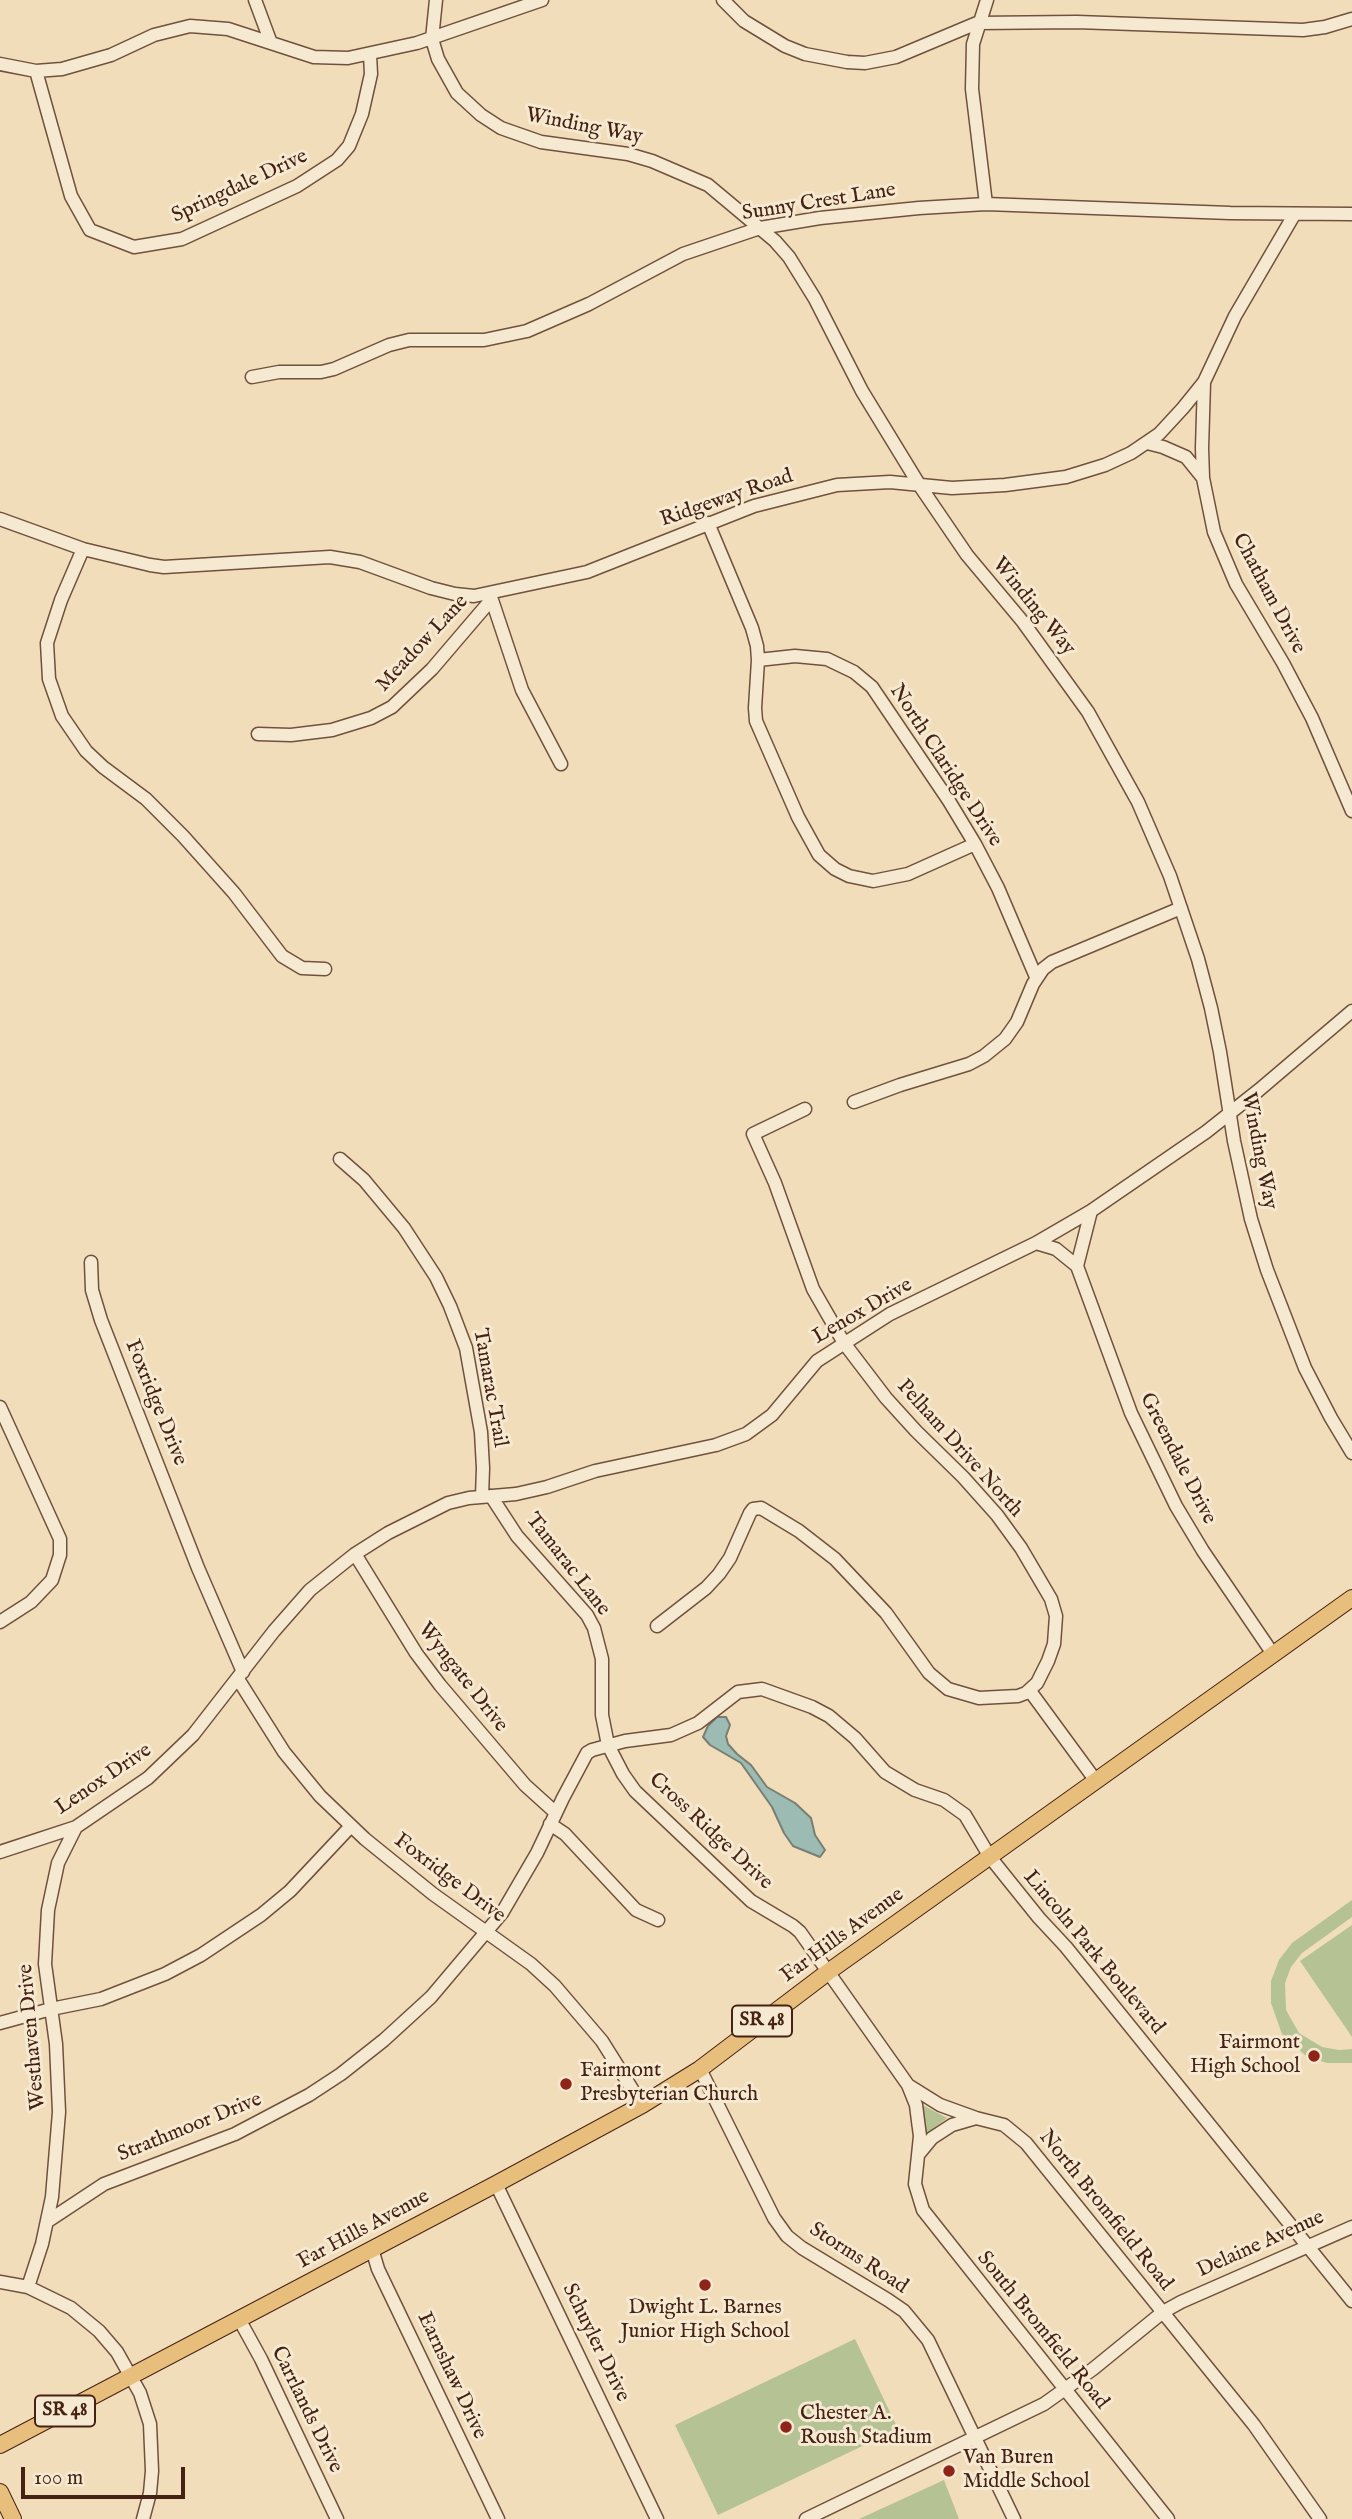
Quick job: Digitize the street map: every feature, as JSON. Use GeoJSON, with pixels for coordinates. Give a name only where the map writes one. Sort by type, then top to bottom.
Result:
{"type":"FeatureCollection","features":[{"type":"Feature","properties":{"kind":"main road","name":"Far Hills Avenue"},"geometry":{"type":"LineString","coordinates":[[0,2445],[496,2184],[642,2105],[700,2069],[828,1972],[1352,1598]]}},
{"type":"Feature","properties":{"kind":"main road"},"geometry":{"type":"LineString","coordinates":[[0,2492],[13,2519]]}},
{"type":"Feature","properties":{"kind":"street"},"geometry":{"type":"LineString","coordinates":[[255,0],[271,43]]}},
{"type":"Feature","properties":{"kind":"street","name":"Winding Way"},"geometry":{"type":"LineString","coordinates":[[436,0],[432,39],[438,60],[457,93],[481,116],[501,128],[541,142],[619,152],[652,161],[708,185],[760,228],[789,257],[815,299],[862,391],[920,486],[967,555],[1023,622],[1088,712],[1138,802],[1181,908],[1210,1008],[1251,1219],[1267,1270],[1306,1368],[1352,1453]]}},
{"type":"Feature","properties":{"kind":"street"},"geometry":{"type":"LineString","coordinates":[[0,64],[36,71],[82,65],[154,35],[190,26],[228,29],[314,57],[348,58],[432,39],[542,0]]}},
{"type":"Feature","properties":{"kind":"street"},"geometry":{"type":"LineString","coordinates":[[723,0],[744,21],[785,46],[805,54],[847,62],[896,57],[978,23],[1077,22],[1303,30],[1352,19]]}},
{"type":"Feature","properties":{"kind":"street"},"geometry":{"type":"LineString","coordinates":[[986,205],[972,89],[973,44],[987,0]]}},
{"type":"Feature","properties":{"kind":"street","name":"Springdale Drive"},"geometry":{"type":"LineString","coordinates":[[36,71],[71,196],[90,230],[134,247],[182,239],[297,186],[337,160],[349,146],[362,114],[371,74],[370,55]]}},
{"type":"Feature","properties":{"kind":"street","name":"Sunny Crest Lane"},"geometry":{"type":"LineString","coordinates":[[252,377],[279,372],[321,372],[390,345],[409,341],[484,340],[527,331],[589,304],[684,254],[760,228],[861,212],[986,205],[1294,215]]}},
{"type":"Feature","properties":{"kind":"street"},"geometry":{"type":"LineString","coordinates":[[1294,215],[1352,214]]}},
{"type":"Feature","properties":{"kind":"street","name":"Ridgeway Road"},"geometry":{"type":"LineString","coordinates":[[0,519],[83,549],[164,567],[330,557],[349,559],[455,594],[490,596],[587,572],[754,506],[837,485],[890,482],[952,488],[1066,477],[1105,465],[1159,434],[1204,382],[1235,316],[1294,215]]}},
{"type":"Feature","properties":{"kind":"street","name":"Chatham Drive"},"geometry":{"type":"LineString","coordinates":[[1204,382],[1203,478],[1207,505],[1224,558],[1312,718],[1352,811]]}},
{"type":"Feature","properties":{"kind":"street"},"geometry":{"type":"LineString","coordinates":[[1147,443],[1186,457],[1203,478]]}},
{"type":"Feature","properties":{"kind":"street"},"geometry":{"type":"LineString","coordinates":[[708,523],[752,628],[758,660],[756,721],[810,843],[824,860],[849,876],[873,881],[908,874],[975,844]]}},
{"type":"Feature","properties":{"kind":"street"},"geometry":{"type":"LineString","coordinates":[[83,549],[61,600],[47,643],[48,679],[62,716],[86,751],[146,799],[183,836],[234,893],[282,956],[302,968],[325,969]]}},
{"type":"Feature","properties":{"kind":"street"},"geometry":{"type":"LineString","coordinates":[[490,596],[522,690],[561,764]]}},
{"type":"Feature","properties":{"kind":"street","name":"Meadow Lane"},"geometry":{"type":"LineString","coordinates":[[258,734],[332,730],[371,718],[392,708],[432,669],[490,596]]}},
{"type":"Feature","properties":{"kind":"street","name":"North Claridge Drive"},"geometry":{"type":"LineString","coordinates":[[758,660],[811,657],[842,664],[872,687],[975,844],[998,888],[1036,977]]}},
{"type":"Feature","properties":{"kind":"street"},"geometry":{"type":"LineString","coordinates":[[854,1102],[969,1064],[984,1056],[1005,1039],[1017,1022],[1036,977],[1052,962],[1181,908]]}},
{"type":"Feature","properties":{"kind":"street","name":"Lenox Drive"},"geometry":{"type":"LineString","coordinates":[[0,1852],[76,1827],[138,1786],[172,1758],[193,1735],[288,1614],[318,1584],[355,1554],[388,1533],[442,1506],[547,1487],[595,1471],[716,1445],[747,1434],[772,1415],[817,1361],[890,1314],[1036,1243],[1091,1211],[1230,1113],[1352,1011]]}},
{"type":"Feature","properties":{"kind":"street","name":"Pelham Drive North"},"geometry":{"type":"LineString","coordinates":[[805,1110],[753,1134],[775,1183],[813,1289],[844,1343],[886,1398],[916,1432],[963,1476],[997,1515],[1043,1583],[1051,1600],[1056,1628],[1048,1661],[1030,1691]]}},
{"type":"Feature","properties":{"kind":"street","name":"Tamarac Trail"},"geometry":{"type":"LineString","coordinates":[[340,1158],[364,1180],[404,1228],[436,1277],[461,1330],[481,1432],[486,1496]]}},
{"type":"Feature","properties":{"kind":"street"},"geometry":{"type":"LineString","coordinates":[[1036,1243],[1056,1249],[1077,1266],[1091,1211]]}},
{"type":"Feature","properties":{"kind":"street","name":"Foxridge Drive"},"geometry":{"type":"LineString","coordinates":[[90,1262],[92,1290],[123,1378],[240,1676],[284,1752],[303,1777],[351,1826],[433,1894],[531,1964],[582,2015],[602,2041],[642,2105]]}},
{"type":"Feature","properties":{"kind":"street","name":"Greendale Drive"},"geometry":{"type":"LineString","coordinates":[[1077,1266],[1110,1360],[1152,1459],[1203,1551],[1273,1654]]}},
{"type":"Feature","properties":{"kind":"street"},"geometry":{"type":"LineString","coordinates":[[0,1408],[60,1539],[60,1555],[52,1580],[31,1602],[0,1622]]}},
{"type":"Feature","properties":{"kind":"street","name":"Tamarac Lane"},"geometry":{"type":"LineString","coordinates":[[486,1496],[594,1628],[602,1659],[602,1715],[608,1745]]}},
{"type":"Feature","properties":{"kind":"street"},"geometry":{"type":"LineString","coordinates":[[657,1626],[706,1588],[730,1558],[750,1513],[756,1508],[766,1510],[835,1559],[886,1613],[929,1673],[948,1689],[961,1694],[998,1698],[1017,1696],[1030,1691],[1096,1781]]}},
{"type":"Feature","properties":{"kind":"street","name":"Wyngate Drive"},"geometry":{"type":"LineString","coordinates":[[355,1554],[391,1615],[440,1685],[565,1834],[636,1910],[658,1920]]}},
{"type":"Feature","properties":{"kind":"street","name":"Lincoln Park Boulevard"},"geometry":{"type":"LineString","coordinates":[[608,1745],[671,1735],[698,1723],[738,1692],[750,1689],[766,1690],[829,1716],[856,1738],[885,1772],[915,1790],[956,1807],[965,1815],[990,1857],[1352,2301]]}},
{"type":"Feature","properties":{"kind":"street"},"geometry":{"type":"LineString","coordinates":[[553,1819],[587,1753],[608,1745]]}},
{"type":"Feature","properties":{"kind":"street","name":"Cross Ridge Drive"},"geometry":{"type":"LineString","coordinates":[[608,1745],[623,1774],[648,1804],[751,1901],[793,1926],[828,1972]]}},
{"type":"Feature","properties":{"kind":"street","name":"Strathmoor Drive"},"geometry":{"type":"LineString","coordinates":[[48,2221],[104,2184],[235,2134],[309,2095],[341,2074],[401,2026],[431,1997],[488,1931],[519,1886],[553,1819]]}},
{"type":"Feature","properties":{"kind":"street"},"geometry":{"type":"LineString","coordinates":[[0,2023],[51,2008],[101,1999],[201,1955],[230,1938],[280,1899],[351,1826]]}},
{"type":"Feature","properties":{"kind":"street","name":"Westhaven Drive"},"geometry":{"type":"LineString","coordinates":[[28,2287],[48,2221],[60,2112],[60,2083],[45,1964],[48,1910],[58,1863],[76,1827]]}},
{"type":"Feature","properties":{"kind":"street","name":"North Bromfield Road"},"geometry":{"type":"LineString","coordinates":[[828,1972],[908,2085],[940,2105],[1004,2125],[1026,2143],[1254,2425],[1318,2516]]}},
{"type":"Feature","properties":{"kind":"street","name":"Storms Road"},"geometry":{"type":"LineString","coordinates":[[700,2069],[779,2226],[802,2248],[888,2300],[916,2324],[939,2359],[1014,2519]]}},
{"type":"Feature","properties":{"kind":"street","name":"South Bromfield Road"},"geometry":{"type":"LineString","coordinates":[[908,2085],[916,2105],[918,2121],[915,2184],[923,2210],[1168,2519]]}},
{"type":"Feature","properties":{"kind":"street"},"geometry":{"type":"LineString","coordinates":[[918,2156],[932,2138],[952,2125],[976,2118]]}},
{"type":"Feature","properties":{"kind":"street","name":"Schuyler Drive"},"geometry":{"type":"LineString","coordinates":[[496,2184],[657,2519]]}},
{"type":"Feature","properties":{"kind":"street","name":"Delaine Avenue"},"geometry":{"type":"LineString","coordinates":[[806,2519],[1044,2404],[1163,2312],[1202,2292],[1352,2227]]}},
{"type":"Feature","properties":{"kind":"street","name":"Earnshaw Drive"},"geometry":{"type":"LineString","coordinates":[[372,2249],[378,2269],[498,2519]]}},
{"type":"Feature","properties":{"kind":"street"},"geometry":{"type":"LineString","coordinates":[[0,2282],[28,2287],[51,2296],[85,2318],[117,2352],[144,2403],[152,2445],[147,2518]]}},
{"type":"Feature","properties":{"kind":"street","name":"Carrlands Drive"},"geometry":{"type":"LineString","coordinates":[[239,2319],[261,2359],[337,2519]]}},
{"type":"Feature","properties":{"kind":"street"},"geometry":{"type":"LineString","coordinates":[[1302,2519],[1318,2516]]}},
{"type":"Feature","properties":{"kind":"green space"},"geometry":{"type":"Polygon","coordinates":[[[1352,1900],[1352,1917],[1302,1953],[1291,1967],[1285,1983],[1286,2010],[1299,2033],[1322,2047],[1352,2049],[1352,2063],[1327,2063],[1306,2056],[1282,2034],[1271,2003],[1271,1981],[1279,1960],[1292,1943],[1352,1900]]]}},
{"type":"Feature","properties":{"kind":"green space"},"geometry":{"type":"Polygon","coordinates":[[[1352,1925],[1352,2037],[1300,1961],[1352,1925]]]}},
{"type":"Feature","properties":{"kind":"green space"},"geometry":{"type":"Polygon","coordinates":[[[919,2103],[947,2118],[925,2135],[919,2103]]]}},
{"type":"Feature","properties":{"kind":"green space","name":"Chester A. Roush Stadium"},"geometry":{"type":"Polygon","coordinates":[[[855,2339],[898,2429],[718,2515],[675,2425],[855,2339]]]}},
{"type":"Feature","properties":{"kind":"green space"},"geometry":{"type":"Polygon","coordinates":[[[944,2480],[959,2519],[859,2519],[944,2480]]]}},
{"type":"Feature","properties":{"kind":"water"},"geometry":{"type":"Polygon","coordinates":[[[717,1717],[726,1717],[730,1725],[726,1736],[728,1744],[751,1765],[767,1787],[795,1803],[811,1818],[815,1835],[825,1850],[820,1857],[793,1846],[772,1807],[741,1763],[710,1745],[703,1737],[708,1726],[717,1717]]]}},
{"type":"Feature","properties":{"kind":"place","name":"Fairmont High School"},"geometry":{"type":"Point","coordinates":[1314,2056]}},
{"type":"Feature","properties":{"kind":"place","name":"Fairmont Presbyterian Church"},"geometry":{"type":"Point","coordinates":[566,2084]}},
{"type":"Feature","properties":{"kind":"place","name":"Dwight L. Barnes Junior High School"},"geometry":{"type":"Point","coordinates":[705,2285]}},
{"type":"Feature","properties":{"kind":"place","name":"Chester A. Roush Stadium"},"geometry":{"type":"Point","coordinates":[786,2427]}},
{"type":"Feature","properties":{"kind":"place","name":"Van Buren Middle School"},"geometry":{"type":"Point","coordinates":[949,2471]}}]}
